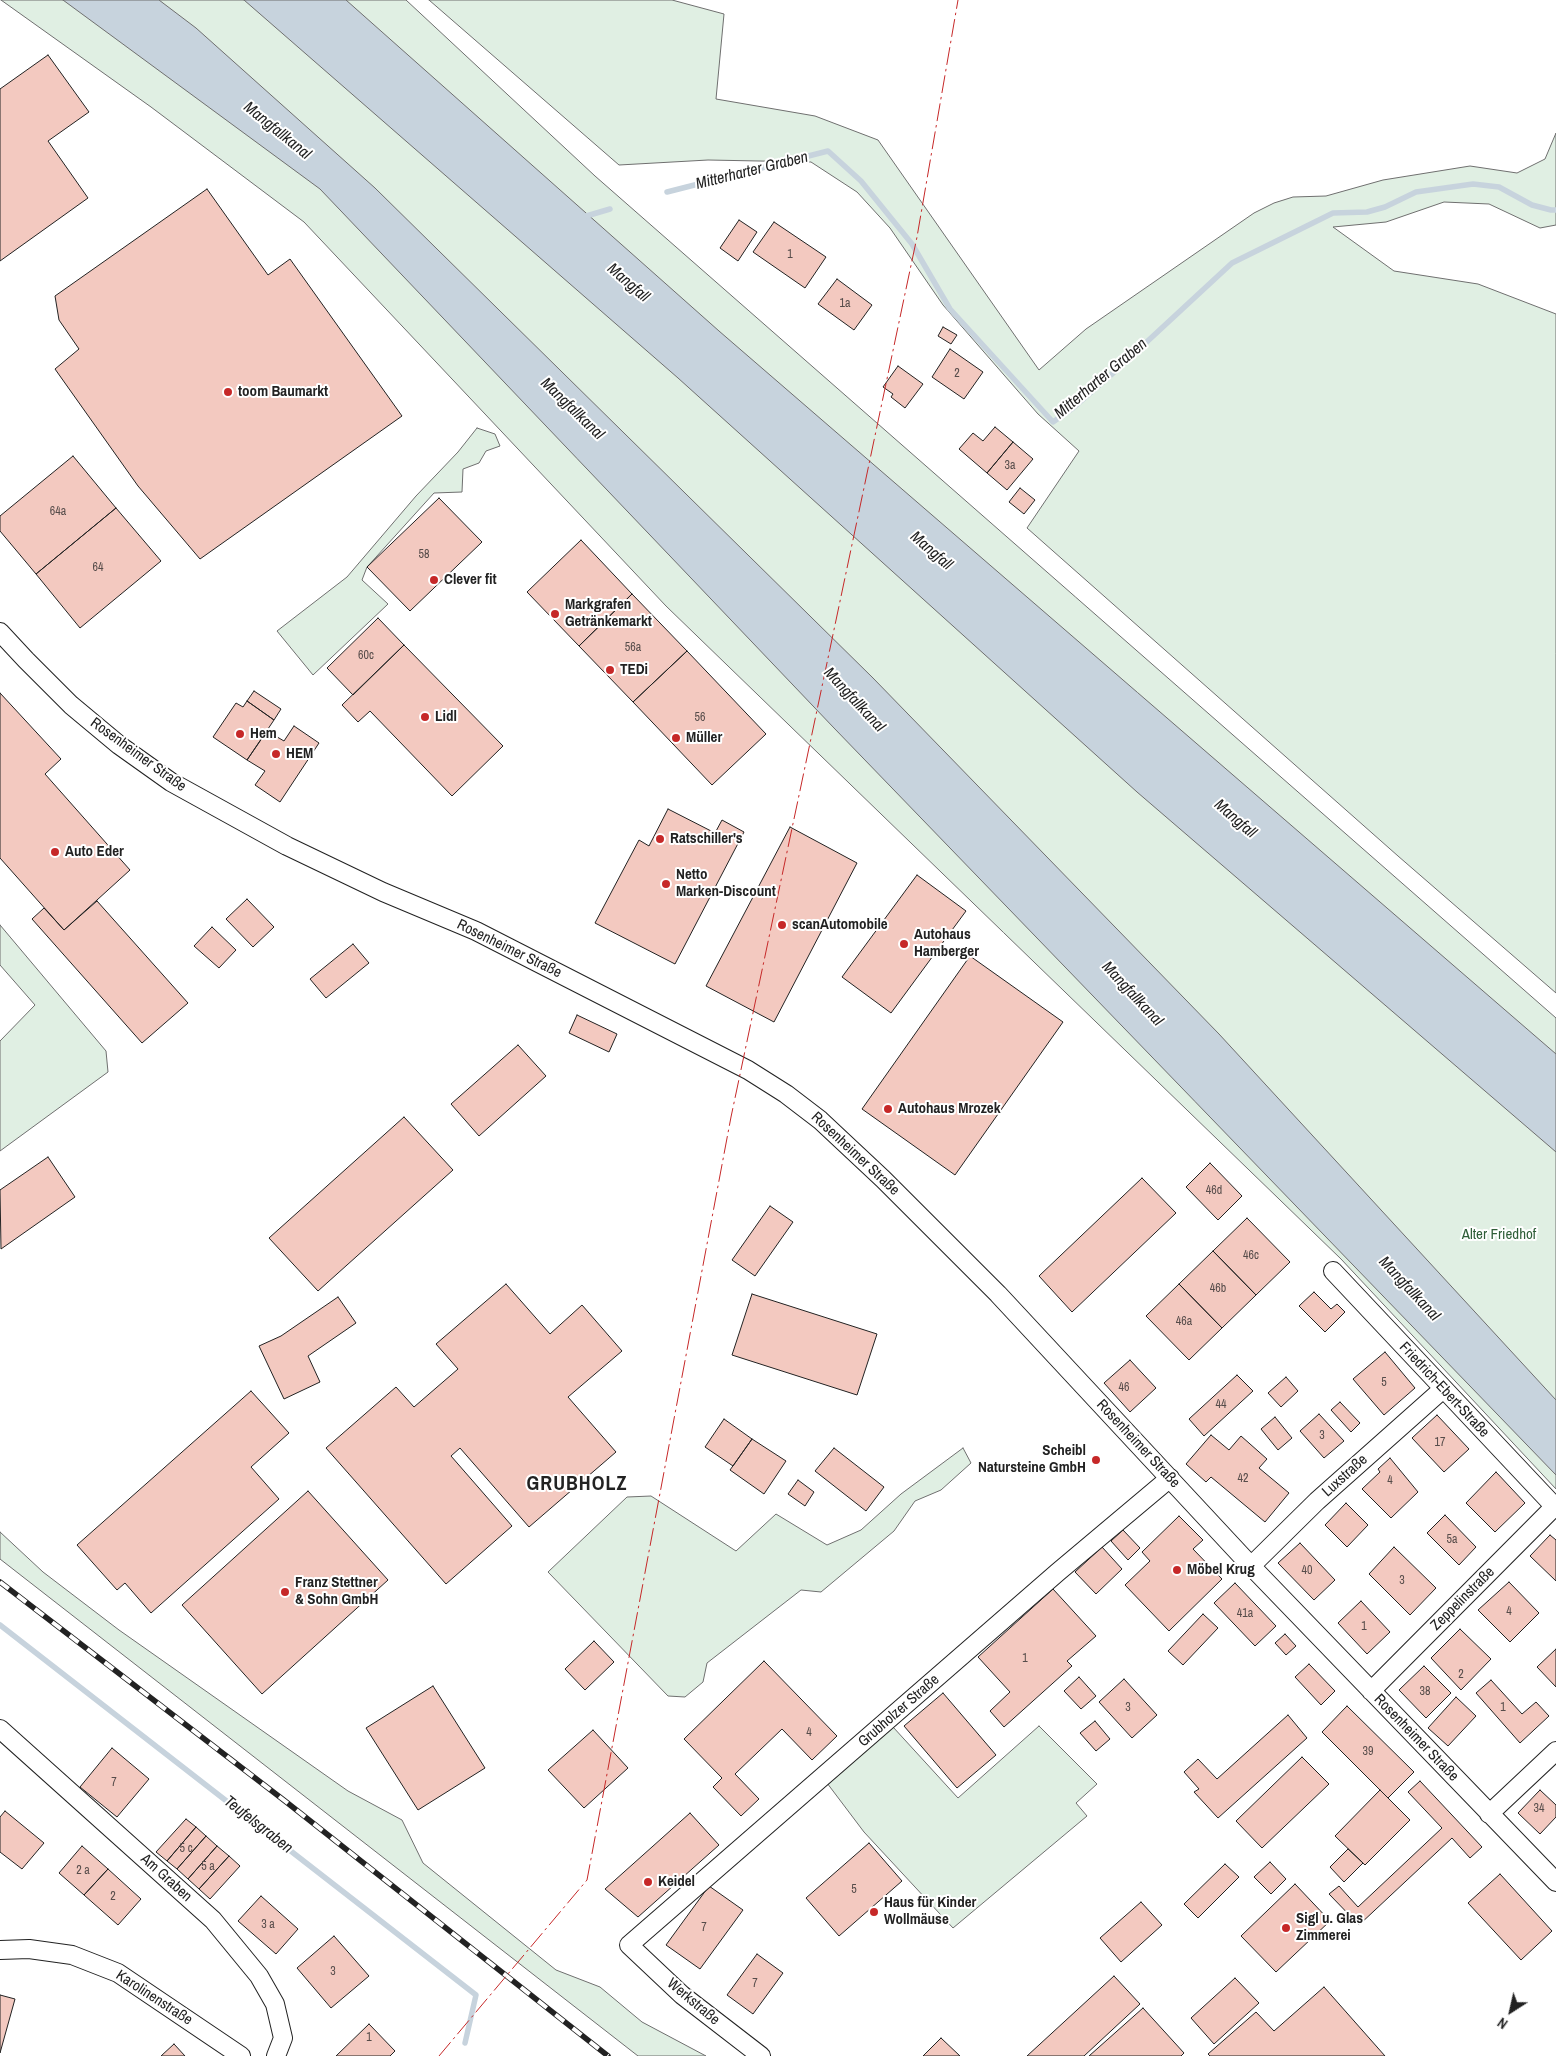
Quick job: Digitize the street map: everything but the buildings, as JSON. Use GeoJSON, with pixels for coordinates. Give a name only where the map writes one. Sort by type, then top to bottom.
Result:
{"type":"FeatureCollection","features":[{"type":"Feature","properties":{"kind":"street","name":"Rosenheimer Straße"},"geometry":{"type":"LineString","coordinates":[[0,632],[71,705],[119,745],[170,782],[287,846],[383,892],[476,931],[575,980],[748,1070],[786,1094],[820,1120],[883,1179],[998,1294],[1251,1566],[1556,1882]]}},
{"type":"Feature","properties":{"kind":"street","name":"Friedrich-Ebert-Straße"},"geometry":{"type":"LineString","coordinates":[[1333,1272],[1555,1508]]}},
{"type":"Feature","properties":{"kind":"street","name":"Luxstraße"},"geometry":{"type":"LineString","coordinates":[[1251,1566],[1317,1501],[1443,1389]]}},
{"type":"Feature","properties":{"kind":"street","name":"Grubholzer Straße"},"geometry":{"type":"LineString","coordinates":[[629,1945],[1051,1578],[1170,1478]]}},
{"type":"Feature","properties":{"kind":"street","name":"Zeppelinstraße"},"geometry":{"type":"LineString","coordinates":[[1371,1691],[1555,1508]]}},
{"type":"Feature","properties":{"kind":"street","name":"Am Graben"},"geometry":{"type":"LineString","coordinates":[[0,1729],[213,1920],[259,1976],[275,2004],[283,2038],[276,2056]]}},
{"type":"Feature","properties":{"kind":"street"},"geometry":{"type":"LineString","coordinates":[[1489,1814],[1556,1751]]}},
{"type":"Feature","properties":{"kind":"street","name":"Werkstraße"},"geometry":{"type":"LineString","coordinates":[[629,1945],[682,1995],[761,2056]]}},
{"type":"Feature","properties":{"kind":"street","name":"Karolinenstraße"},"geometry":{"type":"LineString","coordinates":[[0,1950],[29,1950],[72,1955],[118,1973],[241,2056]]}},
{"type":"Feature","properties":{"kind":"green space","name":"Alter Friedhof"},"geometry":{"type":"Polygon","coordinates":[[[1,0],[406,0],[595,176],[1556,1018],[1556,1489],[1341,1259],[666,606],[304,222],[151,107],[1,0]]]}},
{"type":"Feature","properties":{"kind":"green space"},"geometry":{"type":"Polygon","coordinates":[[[429,0],[672,0],[724,14],[716,99],[815,116],[878,140],[1039,370],[1086,329],[1254,213],[1274,203],[1293,197],[1326,196],[1383,180],[1470,166],[1517,173],[1545,159],[1556,133],[1556,225],[1540,228],[1489,204],[1444,202],[1386,222],[1333,227],[1394,271],[1478,284],[1556,314],[1556,993],[1027,528],[1079,451],[1038,414],[943,305],[890,228],[857,192],[811,162],[708,160],[619,165],[429,0]]]}},
{"type":"Feature","properties":{"kind":"green space"},"geometry":{"type":"Polygon","coordinates":[[[477,428],[495,434],[500,446],[486,451],[479,463],[463,469],[462,492],[434,493],[367,567],[362,580],[388,604],[313,675],[277,631],[347,577],[477,428]]]}},
{"type":"Feature","properties":{"kind":"green space"},"geometry":{"type":"Polygon","coordinates":[[[0,925],[106,1051],[108,1072],[0,1151],[0,1041],[35,1005],[0,965],[0,925]]]}},
{"type":"Feature","properties":{"kind":"green space"},"geometry":{"type":"Polygon","coordinates":[[[963,1448],[971,1463],[941,1490],[915,1501],[894,1531],[821,1592],[801,1590],[707,1663],[703,1682],[685,1697],[668,1696],[548,1572],[627,1497],[651,1496],[736,1551],[776,1514],[827,1545],[861,1530],[901,1494],[963,1448]]]}},
{"type":"Feature","properties":{"kind":"green space"},"geometry":{"type":"Polygon","coordinates":[[[0,1532],[43,1572],[119,1630],[348,1791],[402,1820],[423,1863],[556,1970],[600,1987],[642,2022],[706,2056],[638,2056],[0,1559],[0,1532]]]}},
{"type":"Feature","properties":{"kind":"green space"},"geometry":{"type":"Polygon","coordinates":[[[1039,1726],[1097,1784],[1076,1803],[1087,1816],[953,1928],[864,1832],[827,1783],[893,1727],[958,1798],[1039,1726]]]}},
{"type":"Feature","properties":{"kind":"water","name":"Mangfallkanal"},"geometry":{"type":"Polygon","coordinates":[[[63,0],[159,0],[196,28],[375,188],[873,678],[1219,1034],[1556,1400],[1556,1475],[834,728],[320,189],[63,0]]]}},
{"type":"Feature","properties":{"kind":"water","name":"Mangfall"},"geometry":{"type":"Polygon","coordinates":[[[244,0],[346,0],[719,331],[1556,1054],[1556,1152],[1137,792],[678,378],[244,0]]]}},
{"type":"Feature","properties":{"kind":"waterway","name":"Mitterharter Graben"},"geometry":{"type":"LineString","coordinates":[[667,192],[828,151],[861,181],[912,244],[950,309],[1053,422],[1073,408],[1111,375],[1232,263],[1333,213],[1367,212],[1385,207],[1416,192],[1473,184],[1499,187],[1532,205],[1556,210]]}},
{"type":"Feature","properties":{"kind":"waterway"},"geometry":{"type":"LineString","coordinates":[[583,217],[610,209]]}},
{"type":"Feature","properties":{"kind":"waterway","name":"Teufelsgraben"},"geometry":{"type":"LineString","coordinates":[[0,1625],[476,1995],[465,2043]]}},
{"type":"Feature","properties":{"kind":"railway"},"geometry":{"type":"LineString","coordinates":[[0,1582],[285,1801],[608,2056]]}},
{"type":"Feature","properties":{"kind":"power"},"geometry":{"type":"LineString","coordinates":[[439,2056],[587,1880],[731,1117],[917,237],[958,0]]}},
{"type":"Feature","properties":{"kind":"place","name":"toom Baumarkt"},"geometry":{"type":"Point","coordinates":[228,392]}},
{"type":"Feature","properties":{"kind":"place","name":"Clever fit"},"geometry":{"type":"Point","coordinates":[434,580]}},
{"type":"Feature","properties":{"kind":"place","name":"Markgrafen Getränkemarkt"},"geometry":{"type":"Point","coordinates":[555,614]}},
{"type":"Feature","properties":{"kind":"place","name":"TEDi"},"geometry":{"type":"Point","coordinates":[610,670]}},
{"type":"Feature","properties":{"kind":"place","name":"Lidl"},"geometry":{"type":"Point","coordinates":[425,717]}},
{"type":"Feature","properties":{"kind":"place","name":"Hem"},"geometry":{"type":"Point","coordinates":[240,734]}},
{"type":"Feature","properties":{"kind":"place","name":"Müller"},"geometry":{"type":"Point","coordinates":[676,738]}},
{"type":"Feature","properties":{"kind":"place","name":"HEM"},"geometry":{"type":"Point","coordinates":[276,754]}},
{"type":"Feature","properties":{"kind":"place","name":"Ratschiller's"},"geometry":{"type":"Point","coordinates":[660,839]}},
{"type":"Feature","properties":{"kind":"place","name":"Auto Eder"},"geometry":{"type":"Point","coordinates":[55,852]}},
{"type":"Feature","properties":{"kind":"place","name":"Netto Marken-Discount"},"geometry":{"type":"Point","coordinates":[666,884]}},
{"type":"Feature","properties":{"kind":"place","name":"scanAutomobile"},"geometry":{"type":"Point","coordinates":[782,925]}},
{"type":"Feature","properties":{"kind":"place","name":"Autohaus Hamberger"},"geometry":{"type":"Point","coordinates":[904,944]}},
{"type":"Feature","properties":{"kind":"place","name":"Autohaus Mrozek"},"geometry":{"type":"Point","coordinates":[888,1109]}},
{"type":"Feature","properties":{"kind":"place","name":"Scheibl Natursteine GmbH"},"geometry":{"type":"Point","coordinates":[1096,1460]}},
{"type":"Feature","properties":{"kind":"place","name":"Möbel Krug"},"geometry":{"type":"Point","coordinates":[1177,1570]}},
{"type":"Feature","properties":{"kind":"place","name":"Franz Stettner & Sohn GmbH"},"geometry":{"type":"Point","coordinates":[285,1592]}},
{"type":"Feature","properties":{"kind":"place","name":"Keidel"},"geometry":{"type":"Point","coordinates":[648,1882]}},
{"type":"Feature","properties":{"kind":"place","name":"Haus für Kinder Wollmäuse"},"geometry":{"type":"Point","coordinates":[874,1912]}},
{"type":"Feature","properties":{"kind":"place","name":"Sigl u. Glas Zimmerei"},"geometry":{"type":"Point","coordinates":[1286,1928]}},
{"type":"Feature","properties":{"kind":"district","name":"GRUBHOLZ"},"geometry":{"type":"Point","coordinates":[577,1485]}}]}
